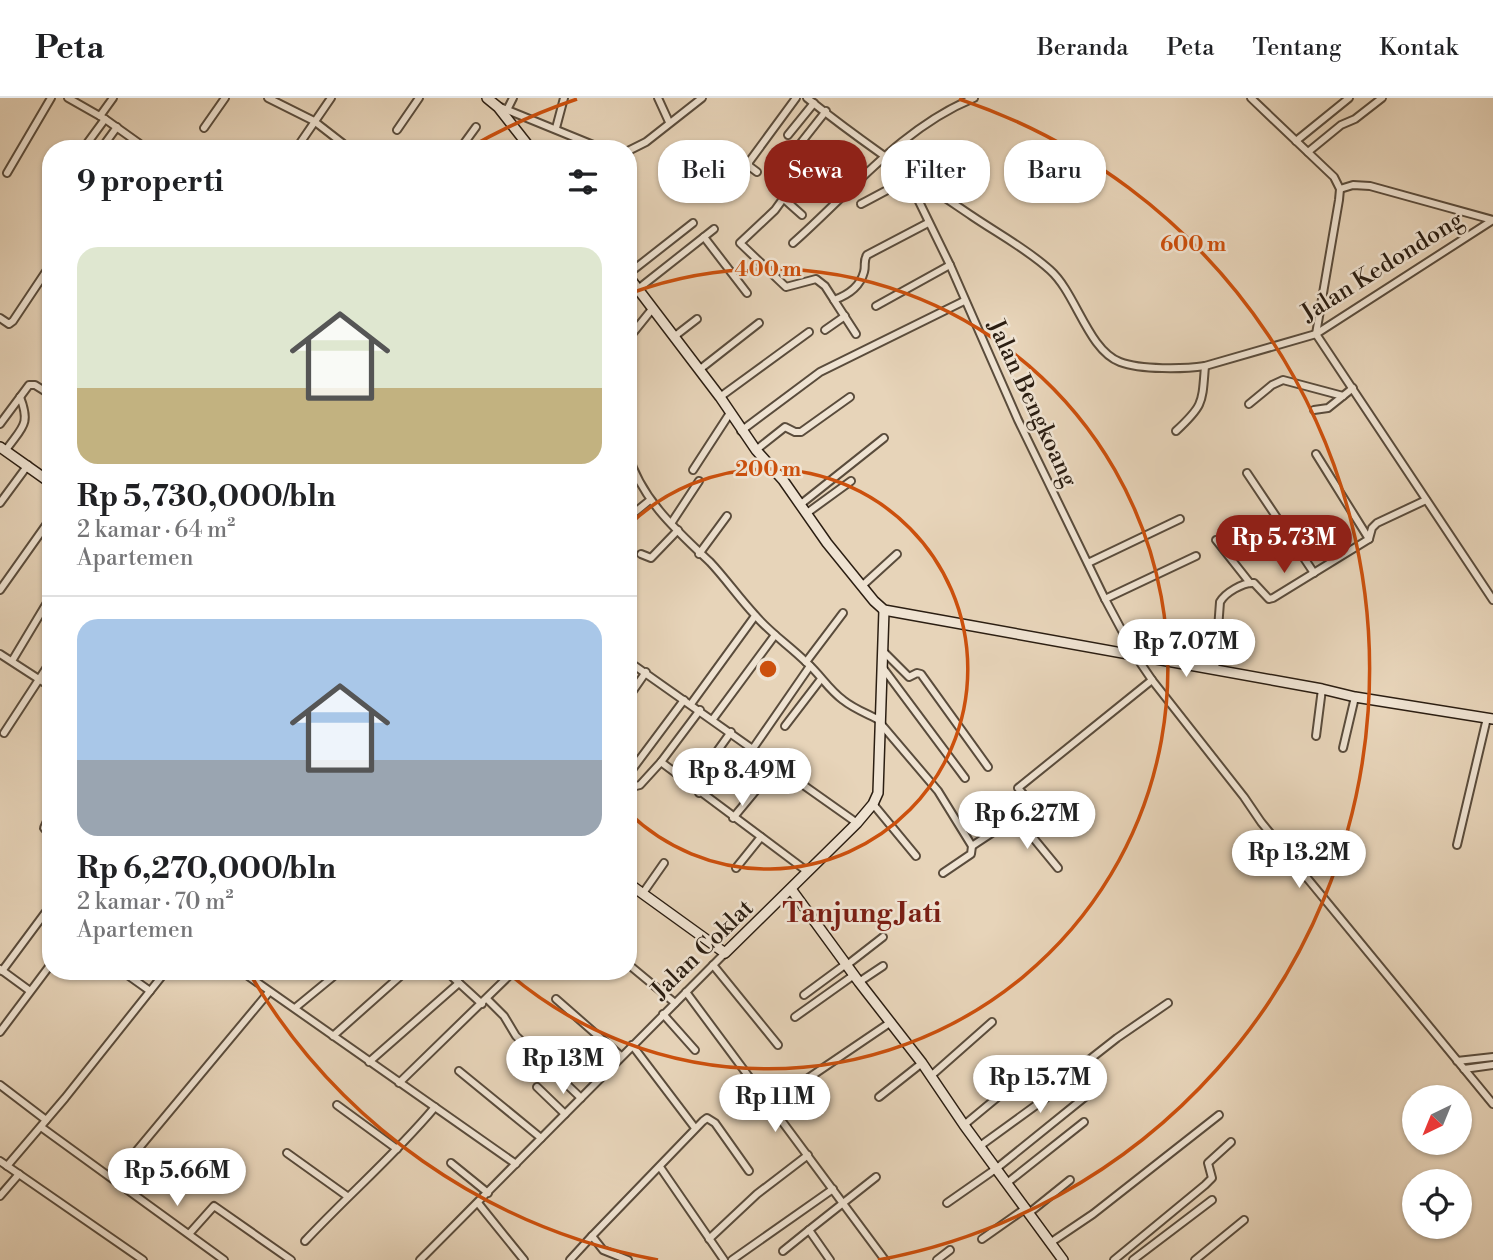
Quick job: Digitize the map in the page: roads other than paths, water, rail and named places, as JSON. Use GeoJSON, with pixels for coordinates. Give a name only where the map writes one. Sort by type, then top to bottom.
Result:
{"type":"FeatureCollection","features":[{"type":"Feature","properties":{"kind":"main road"},"geometry":{"type":"LineString","coordinates":[[487,98],[503,108],[525,140]]}},
{"type":"Feature","properties":{"kind":"main road"},"geometry":{"type":"LineString","coordinates":[[638,289],[720,397],[741,431],[801,504],[827,543],[884,610],[1355,697],[1490,718]]}},
{"type":"Feature","properties":{"kind":"main road"},"geometry":{"type":"LineString","coordinates":[[3,449],[42,476]]}},
{"type":"Feature","properties":{"kind":"main road","name":"Jalan Coklat"},"geometry":{"type":"LineString","coordinates":[[726,953],[873,804],[878,793],[884,610]]}},
{"type":"Feature","properties":{"kind":"main road"},"geometry":{"type":"LineString","coordinates":[[637,889],[726,953]]}},
{"type":"Feature","properties":{"kind":"main road"},"geometry":{"type":"LineString","coordinates":[[791,889],[932,1075],[964,1125],[1051,1243],[1059,1258]]}},
{"type":"Feature","properties":{"kind":"street"},"geometry":{"type":"LineString","coordinates":[[7,173],[51,98]]}},
{"type":"Feature","properties":{"kind":"street"},"geometry":{"type":"LineString","coordinates":[[68,98],[103,117],[131,140]]}},
{"type":"Feature","properties":{"kind":"street"},"geometry":{"type":"LineString","coordinates":[[89,140],[113,98]]}},
{"type":"Feature","properties":{"kind":"street"},"geometry":{"type":"LineString","coordinates":[[204,128],[225,98]]}},
{"type":"Feature","properties":{"kind":"street"},"geometry":{"type":"LineString","coordinates":[[268,98],[314,121],[338,140]]}},
{"type":"Feature","properties":{"kind":"street"},"geometry":{"type":"LineString","coordinates":[[302,140],[331,98]]}},
{"type":"Feature","properties":{"kind":"street"},"geometry":{"type":"LineString","coordinates":[[397,130],[419,98]]}},
{"type":"Feature","properties":{"kind":"street"},"geometry":{"type":"LineString","coordinates":[[513,98],[503,108],[583,140]]}},
{"type":"Feature","properties":{"kind":"street"},"geometry":{"type":"LineString","coordinates":[[556,128],[564,98]]}},
{"type":"Feature","properties":{"kind":"street"},"geometry":{"type":"LineString","coordinates":[[658,98],[669,122]]}},
{"type":"Feature","properties":{"kind":"street"},"geometry":{"type":"LineString","coordinates":[[637,146],[702,98]]}},
{"type":"Feature","properties":{"kind":"street"},"geometry":{"type":"LineString","coordinates":[[757,172],[749,166],[749,162],[796,98]]}},
{"type":"Feature","properties":{"kind":"street","name":"Jalan Kedondong"},"geometry":{"type":"LineString","coordinates":[[807,98],[881,153]]}},
{"type":"Feature","properties":{"kind":"street"},"geometry":{"type":"LineString","coordinates":[[905,140],[955,106],[974,98]]}},
{"type":"Feature","properties":{"kind":"street"},"geometry":{"type":"LineString","coordinates":[[1251,98],[1335,177],[1340,188],[1316,334],[1426,500],[1490,588],[1493,600]]}},
{"type":"Feature","properties":{"kind":"street"},"geometry":{"type":"LineString","coordinates":[[1296,141],[1349,98]]}},
{"type":"Feature","properties":{"kind":"street"},"geometry":{"type":"LineString","coordinates":[[1308,152],[1341,125],[1382,98]]}},
{"type":"Feature","properties":{"kind":"street"},"geometry":{"type":"LineString","coordinates":[[789,135],[814,103]]}},
{"type":"Feature","properties":{"kind":"street"},"geometry":{"type":"LineString","coordinates":[[803,140],[826,111]]}},
{"type":"Feature","properties":{"kind":"street"},"geometry":{"type":"LineString","coordinates":[[108,140],[117,127]]}},
{"type":"Feature","properties":{"kind":"street"},"geometry":{"type":"LineString","coordinates":[[467,140],[476,127]]}},
{"type":"Feature","properties":{"kind":"street"},"geometry":{"type":"LineString","coordinates":[[867,172],[881,160]]}},
{"type":"Feature","properties":{"kind":"street"},"geometry":{"type":"LineString","coordinates":[[1340,188],[1353,185],[1370,187],[1493,220]]}},
{"type":"Feature","properties":{"kind":"street"},"geometry":{"type":"LineString","coordinates":[[861,204],[881,193]]}},
{"type":"Feature","properties":{"kind":"street"},"geometry":{"type":"LineString","coordinates":[[781,203],[740,243],[786,287],[816,279],[825,286],[856,334]]}},
{"type":"Feature","properties":{"kind":"street"},"geometry":{"type":"LineString","coordinates":[[790,203],[803,215]]}},
{"type":"Feature","properties":{"kind":"street"},"geometry":{"type":"LineString","coordinates":[[793,243],[834,203]]}},
{"type":"Feature","properties":{"kind":"street","name":"Jalan Bengkoang"},"geometry":{"type":"LineString","coordinates":[[919,203],[950,265],[1018,420],[1135,655],[1261,822],[1493,1104]]}},
{"type":"Feature","properties":{"kind":"street","name":"Jalan Kedondong"},"geometry":{"type":"LineString","coordinates":[[953,203],[1046,266],[1066,289],[1098,343],[1119,362],[1139,366],[1194,368],[1316,334],[1493,220]]}},
{"type":"Feature","properties":{"kind":"street"},"geometry":{"type":"LineString","coordinates":[[637,268],[693,223]]}},
{"type":"Feature","properties":{"kind":"street"},"geometry":{"type":"LineString","coordinates":[[834,300],[854,289],[864,272],[864,259],[867,255],[928,223]]}},
{"type":"Feature","properties":{"kind":"street"},"geometry":{"type":"LineString","coordinates":[[638,289],[714,229]]}},
{"type":"Feature","properties":{"kind":"street"},"geometry":{"type":"LineString","coordinates":[[704,237],[747,293]]}},
{"type":"Feature","properties":{"kind":"street"},"geometry":{"type":"LineString","coordinates":[[876,306],[950,265]]}},
{"type":"Feature","properties":{"kind":"street"},"geometry":{"type":"LineString","coordinates":[[0,318],[9,324],[13,321],[42,278]]}},
{"type":"Feature","properties":{"kind":"street"},"geometry":{"type":"LineString","coordinates":[[741,431],[820,372],[964,301]]}},
{"type":"Feature","properties":{"kind":"street"},"geometry":{"type":"LineString","coordinates":[[637,328],[653,309]]}},
{"type":"Feature","properties":{"kind":"street"},"geometry":{"type":"LineString","coordinates":[[825,330],[845,316]]}},
{"type":"Feature","properties":{"kind":"street"},"geometry":{"type":"LineString","coordinates":[[675,336],[697,319]]}},
{"type":"Feature","properties":{"kind":"street"},"geometry":{"type":"LineString","coordinates":[[699,370],[759,323]]}},
{"type":"Feature","properties":{"kind":"street"},"geometry":{"type":"LineString","coordinates":[[720,397],[809,331]]}},
{"type":"Feature","properties":{"kind":"street"},"geometry":{"type":"LineString","coordinates":[[1176,431],[1192,416],[1202,400],[1205,366]]}},
{"type":"Feature","properties":{"kind":"street"},"geometry":{"type":"LineString","coordinates":[[1249,404],[1272,385],[1283,380],[1343,396]]}},
{"type":"Feature","properties":{"kind":"street"},"geometry":{"type":"LineString","coordinates":[[0,424],[27,386],[33,384],[42,390]]}},
{"type":"Feature","properties":{"kind":"street"},"geometry":{"type":"LineString","coordinates":[[1314,411],[1328,408],[1353,388]]}},
{"type":"Feature","properties":{"kind":"street"},"geometry":{"type":"LineString","coordinates":[[3,449],[26,421],[20,397]]}},
{"type":"Feature","properties":{"kind":"street"},"geometry":{"type":"LineString","coordinates":[[756,450],[785,427],[802,432],[850,397]]}},
{"type":"Feature","properties":{"kind":"street"},"geometry":{"type":"LineString","coordinates":[[693,470],[730,413]]}},
{"type":"Feature","properties":{"kind":"street"},"geometry":{"type":"LineString","coordinates":[[801,504],[884,438]]}},
{"type":"Feature","properties":{"kind":"street"},"geometry":{"type":"LineString","coordinates":[[1316,454],[1369,539]]}},
{"type":"Feature","properties":{"kind":"street"},"geometry":{"type":"LineString","coordinates":[[0,503],[28,466]]}},
{"type":"Feature","properties":{"kind":"street"},"geometry":{"type":"LineString","coordinates":[[1247,473],[1314,573]]}},
{"type":"Feature","properties":{"kind":"street"},"geometry":{"type":"LineString","coordinates":[[637,478],[646,489],[650,500],[741,597],[755,616],[845,701],[881,722],[938,791],[972,846],[971,854],[943,873]]}},
{"type":"Feature","properties":{"kind":"street"},"geometry":{"type":"LineString","coordinates":[[672,522],[699,481]]}},
{"type":"Feature","properties":{"kind":"street"},"geometry":{"type":"LineString","coordinates":[[807,513],[851,481]]}},
{"type":"Feature","properties":{"kind":"street"},"geometry":{"type":"LineString","coordinates":[[637,511],[650,500]]}},
{"type":"Feature","properties":{"kind":"street"},"geometry":{"type":"LineString","coordinates":[[1216,540],[1250,583],[1254,583],[1269,599],[1369,539],[1372,528],[1377,523],[1426,500]]}},
{"type":"Feature","properties":{"kind":"street"},"geometry":{"type":"LineString","coordinates":[[699,554],[727,516]]}},
{"type":"Feature","properties":{"kind":"street"},"geometry":{"type":"LineString","coordinates":[[1088,563],[1180,519]]}},
{"type":"Feature","properties":{"kind":"street"},"geometry":{"type":"LineString","coordinates":[[641,554],[651,558],[678,530]]}},
{"type":"Feature","properties":{"kind":"street"},"geometry":{"type":"LineString","coordinates":[[0,590],[42,531]]}},
{"type":"Feature","properties":{"kind":"street"},"geometry":{"type":"LineString","coordinates":[[863,585],[897,554]]}},
{"type":"Feature","properties":{"kind":"street"},"geometry":{"type":"LineString","coordinates":[[1105,598],[1196,556]]}},
{"type":"Feature","properties":{"kind":"street"},"geometry":{"type":"LineString","coordinates":[[1215,670],[1221,600],[1225,595],[1250,583]]}},
{"type":"Feature","properties":{"kind":"street"},"geometry":{"type":"LineString","coordinates":[[12,661],[42,611]]}},
{"type":"Feature","properties":{"kind":"street"},"geometry":{"type":"LineString","coordinates":[[754,747],[843,613]]}},
{"type":"Feature","properties":{"kind":"street"},"geometry":{"type":"LineString","coordinates":[[637,764],[755,616]]}},
{"type":"Feature","properties":{"kind":"street"},"geometry":{"type":"LineString","coordinates":[[713,719],[775,635]]}},
{"type":"Feature","properties":{"kind":"street"},"geometry":{"type":"LineString","coordinates":[[883,651],[908,676],[921,674],[988,767]]}},
{"type":"Feature","properties":{"kind":"street"},"geometry":{"type":"LineString","coordinates":[[0,654],[40,679]]}},
{"type":"Feature","properties":{"kind":"street"},"geometry":{"type":"LineString","coordinates":[[637,666],[858,822]]}},
{"type":"Feature","properties":{"kind":"street"},"geometry":{"type":"LineString","coordinates":[[883,668],[965,778]]}},
{"type":"Feature","properties":{"kind":"street"},"geometry":{"type":"LineString","coordinates":[[637,685],[646,672]]}},
{"type":"Feature","properties":{"kind":"street"},"geometry":{"type":"LineString","coordinates":[[4,733],[42,676]]}},
{"type":"Feature","properties":{"kind":"street"},"geometry":{"type":"LineString","coordinates":[[785,726],[821,679]]}},
{"type":"Feature","properties":{"kind":"street"},"geometry":{"type":"LineString","coordinates":[[972,846],[1016,817],[1031,803],[1018,788],[1152,680]]}},
{"type":"Feature","properties":{"kind":"street"},"geometry":{"type":"LineString","coordinates":[[1316,736],[1322,689]]}},
{"type":"Feature","properties":{"kind":"street"},"geometry":{"type":"LineString","coordinates":[[1343,748],[1355,697]]}},
{"type":"Feature","properties":{"kind":"street"},"geometry":{"type":"LineString","coordinates":[[637,786],[661,762],[700,710]]}},
{"type":"Feature","properties":{"kind":"street"},"geometry":{"type":"LineString","coordinates":[[1457,845],[1490,718]]}},
{"type":"Feature","properties":{"kind":"street"},"geometry":{"type":"LineString","coordinates":[[699,793],[709,776],[713,757],[731,732]]}},
{"type":"Feature","properties":{"kind":"street"},"geometry":{"type":"LineString","coordinates":[[661,762],[808,872]]}},
{"type":"Feature","properties":{"kind":"street"},"geometry":{"type":"LineString","coordinates":[[733,818],[777,765]]}},
{"type":"Feature","properties":{"kind":"street"},"geometry":{"type":"LineString","coordinates":[[873,804],[916,856]]}},
{"type":"Feature","properties":{"kind":"street"},"geometry":{"type":"LineString","coordinates":[[1016,817],[1058,868]]}},
{"type":"Feature","properties":{"kind":"street"},"geometry":{"type":"LineString","coordinates":[[736,868],[761,837]]}},
{"type":"Feature","properties":{"kind":"street"},"geometry":{"type":"LineString","coordinates":[[643,893],[664,863]]}},
{"type":"Feature","properties":{"kind":"street"},"geometry":{"type":"LineString","coordinates":[[30,991],[1,970],[42,917]]}},
{"type":"Feature","properties":{"kind":"street"},"geometry":{"type":"LineString","coordinates":[[804,995],[883,937]]}},
{"type":"Feature","properties":{"kind":"street","name":"Jalan Coklat"},"geometry":{"type":"LineString","coordinates":[[420,1260],[726,953]]}},
{"type":"Feature","properties":{"kind":"street"},"geometry":{"type":"LineString","coordinates":[[713,965],[778,1045]]}},
{"type":"Feature","properties":{"kind":"street"},"geometry":{"type":"LineString","coordinates":[[795,1017],[883,966]]}},
{"type":"Feature","properties":{"kind":"street"},"geometry":{"type":"LineString","coordinates":[[637,971],[675,1003]]}},
{"type":"Feature","properties":{"kind":"street"},"geometry":{"type":"LineString","coordinates":[[0,1032],[42,976]]}},
{"type":"Feature","properties":{"kind":"street"},"geometry":{"type":"LineString","coordinates":[[135,980],[150,991]]}},
{"type":"Feature","properties":{"kind":"street"},"geometry":{"type":"LineString","coordinates":[[7,1166],[159,980]]}},
{"type":"Feature","properties":{"kind":"street"},"geometry":{"type":"LineString","coordinates":[[254,980],[516,1164]]}},
{"type":"Feature","properties":{"kind":"street"},"geometry":{"type":"LineString","coordinates":[[295,1008],[329,980]]}},
{"type":"Feature","properties":{"kind":"street"},"geometry":{"type":"LineString","coordinates":[[334,1036],[396,980]]}},
{"type":"Feature","properties":{"kind":"street"},"geometry":{"type":"LineString","coordinates":[[457,980],[504,1016],[516,1036],[581,1098]]}},
{"type":"Feature","properties":{"kind":"street"},"geometry":{"type":"LineString","coordinates":[[400,1083],[505,980]]}},
{"type":"Feature","properties":{"kind":"street"},"geometry":{"type":"LineString","coordinates":[[369,1062],[459,983]]}},
{"type":"Feature","properties":{"kind":"street"},"geometry":{"type":"LineString","coordinates":[[114,1178],[269,992]]}},
{"type":"Feature","properties":{"kind":"street"},"geometry":{"type":"LineString","coordinates":[[686,992],[885,1260]]}},
{"type":"Feature","properties":{"kind":"street"},"geometry":{"type":"LineString","coordinates":[[556,999],[621,1056]]}},
{"type":"Feature","properties":{"kind":"street"},"geometry":{"type":"LineString","coordinates":[[980,1146],[1046,1098],[1117,1038],[1168,1003]]}},
{"type":"Feature","properties":{"kind":"street"},"geometry":{"type":"LineString","coordinates":[[663,1014],[695,1050]]}},
{"type":"Feature","properties":{"kind":"street"},"geometry":{"type":"LineString","coordinates":[[771,1107],[891,1022]]}},
{"type":"Feature","properties":{"kind":"street"},"geometry":{"type":"LineString","coordinates":[[932,1075],[992,1022]]}},
{"type":"Feature","properties":{"kind":"street"},"geometry":{"type":"LineString","coordinates":[[632,1045],[695,1128]]}},
{"type":"Feature","properties":{"kind":"street"},"geometry":{"type":"LineString","coordinates":[[1457,1061],[1493,1057]]}},
{"type":"Feature","properties":{"kind":"street"},"geometry":{"type":"LineString","coordinates":[[880,1097],[922,1063]]}},
{"type":"Feature","properties":{"kind":"street"},"geometry":{"type":"LineString","coordinates":[[1464,1069],[1493,1065]]}},
{"type":"Feature","properties":{"kind":"street"},"geometry":{"type":"LineString","coordinates":[[460,1071],[541,1138]]}},
{"type":"Feature","properties":{"kind":"street"},"geometry":{"type":"LineString","coordinates":[[947,1203],[997,1168],[1101,1084]]}},
{"type":"Feature","properties":{"kind":"street"},"geometry":{"type":"LineString","coordinates":[[0,1085],[46,1119]]}},
{"type":"Feature","properties":{"kind":"street"},"geometry":{"type":"LineString","coordinates":[[537,1087],[565,1114]]}},
{"type":"Feature","properties":{"kind":"street"},"geometry":{"type":"LineString","coordinates":[[964,1125],[999,1096]]}},
{"type":"Feature","properties":{"kind":"street"},"geometry":{"type":"LineString","coordinates":[[337,1105],[397,1149]]}},
{"type":"Feature","properties":{"kind":"street"},"geometry":{"type":"LineString","coordinates":[[305,1241],[435,1107]]}},
{"type":"Feature","properties":{"kind":"street"},"geometry":{"type":"LineString","coordinates":[[1051,1243],[1093,1214],[1219,1115]]}},
{"type":"Feature","properties":{"kind":"street"},"geometry":{"type":"LineString","coordinates":[[570,1260],[707,1118],[710,1118],[737,1151],[749,1171]]}},
{"type":"Feature","properties":{"kind":"street"},"geometry":{"type":"LineString","coordinates":[[1007,1183],[1084,1122]]}},
{"type":"Feature","properties":{"kind":"street"},"geometry":{"type":"LineString","coordinates":[[41,1127],[224,1260]]}},
{"type":"Feature","properties":{"kind":"street"},"geometry":{"type":"LineString","coordinates":[[1114,1260],[1212,1178],[1208,1163],[1231,1142]]}},
{"type":"Feature","properties":{"kind":"street"},"geometry":{"type":"LineString","coordinates":[[287,1153],[347,1196]]}},
{"type":"Feature","properties":{"kind":"street"},"geometry":{"type":"LineString","coordinates":[[709,1239],[757,1194],[807,1155]]}},
{"type":"Feature","properties":{"kind":"street"},"geometry":{"type":"LineString","coordinates":[[0,1161],[144,1260]]}},
{"type":"Feature","properties":{"kind":"street"},"geometry":{"type":"LineString","coordinates":[[451,1163],[488,1193]]}},
{"type":"Feature","properties":{"kind":"street"},"geometry":{"type":"LineString","coordinates":[[660,1167],[724,1260]]}},
{"type":"Feature","properties":{"kind":"street"},"geometry":{"type":"LineString","coordinates":[[0,1196],[19,1174]]}},
{"type":"Feature","properties":{"kind":"street"},"geometry":{"type":"LineString","coordinates":[[783,1251],[876,1177]]}},
{"type":"Feature","properties":{"kind":"street"},"geometry":{"type":"LineString","coordinates":[[982,1239],[1070,1180]]}},
{"type":"Feature","properties":{"kind":"street"},"geometry":{"type":"LineString","coordinates":[[732,1260],[833,1189]]}},
{"type":"Feature","properties":{"kind":"street"},"geometry":{"type":"LineString","coordinates":[[1133,1260],[1212,1200]]}},
{"type":"Feature","properties":{"kind":"street"},"geometry":{"type":"LineString","coordinates":[[478,1203],[524,1260]]}},
{"type":"Feature","properties":{"kind":"street"},"geometry":{"type":"LineString","coordinates":[[189,1234],[214,1206],[291,1260]]}},
{"type":"Feature","properties":{"kind":"street"},"geometry":{"type":"LineString","coordinates":[[1195,1260],[1244,1220]]}},
{"type":"Feature","properties":{"kind":"street"},"geometry":{"type":"LineString","coordinates":[[809,1230],[830,1260]]}},
{"type":"Feature","properties":{"kind":"street"},"geometry":{"type":"LineString","coordinates":[[592,1236],[603,1250],[628,1260]]}},
{"type":"Feature","properties":{"kind":"street"},"geometry":{"type":"LineString","coordinates":[[937,1260],[950,1251]]}},
{"type":"Feature","properties":{"kind":"district","name":"Tanjung Jati"},"geometry":{"type":"Point","coordinates":[862,912]}}]}
